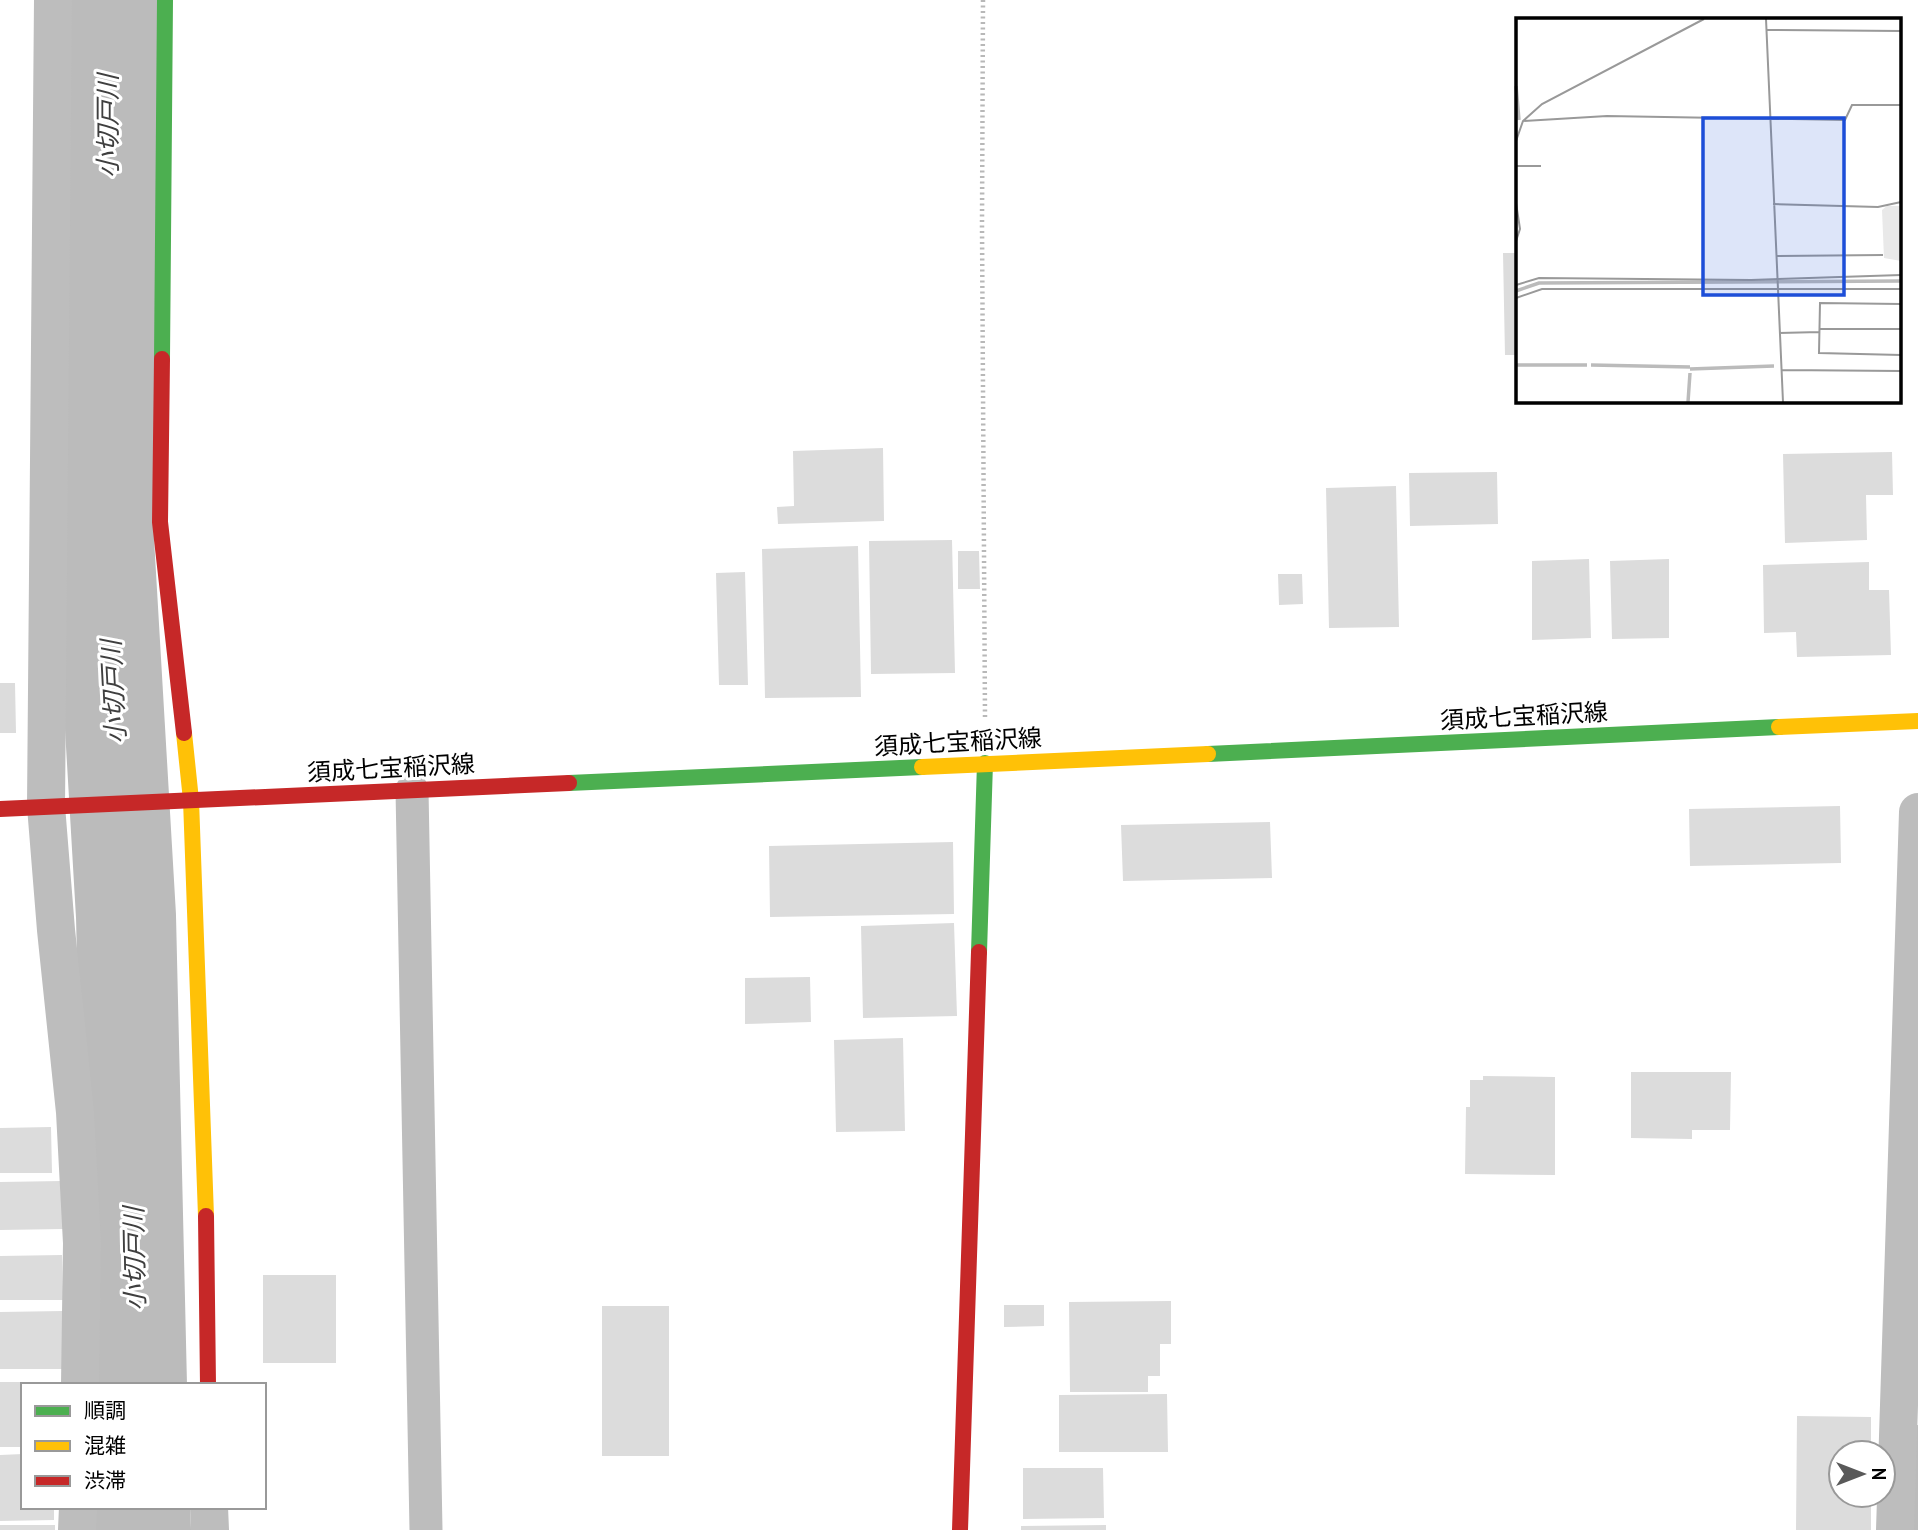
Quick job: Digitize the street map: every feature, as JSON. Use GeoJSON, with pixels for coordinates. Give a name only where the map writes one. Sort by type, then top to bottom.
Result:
{"type":"FeatureCollection","features":[{"type":"Feature","properties":{"kind":"street"},"geometry":{"type":"LineString","coordinates":[[53,0],[59,806],[57,943],[75,1112],[82,1243],[80,1383]]}},
{"type":"Feature","properties":{"kind":"street"},"geometry":{"type":"LineString","coordinates":[[165,0],[160,522],[184,800],[206,1187],[208,1383]]}},
{"type":"Feature","properties":{"kind":"street","name":"須成七宝稲沢線"},"geometry":{"type":"LineString","coordinates":[[0,809],[1918,721]]}},
{"type":"Feature","properties":{"kind":"street"},"geometry":{"type":"LineString","coordinates":[[960,1530],[985,763]]}},
{"type":"Feature","properties":{"kind":"street"},"geometry":{"type":"LineString","coordinates":[[1895,1530],[1918,812]]}},
{"type":"Feature","properties":{"kind":"street"},"geometry":{"type":"LineString","coordinates":[[77,1530],[78,1509]]}},
{"type":"Feature","properties":{"kind":"street"},"geometry":{"type":"LineString","coordinates":[[209,1509],[210,1530]]}},
{"type":"Feature","properties":{"kind":"lane"},"geometry":{"type":"LineString","coordinates":[[412,790],[426,1530]]}},
{"type":"Feature","properties":{"kind":"path"},"geometry":{"type":"LineString","coordinates":[[983,0],[985,763]]}},
{"type":"Feature","properties":{"kind":"building"},"geometry":{"type":"Polygon","coordinates":[[[1503,253],[1516,253],[1516,355],[1505,355],[1503,253]]]}},
{"type":"Feature","properties":{"kind":"building"},"geometry":{"type":"Polygon","coordinates":[[[883,448],[884,521],[778,524],[777,507],[794,506],[793,451],[883,448]]]}},
{"type":"Feature","properties":{"kind":"building"},"geometry":{"type":"Polygon","coordinates":[[[1892,452],[1893,495],[1866,495],[1867,540],[1785,543],[1783,454],[1892,452]]]}},
{"type":"Feature","properties":{"kind":"building"},"geometry":{"type":"Polygon","coordinates":[[[1497,472],[1498,524],[1410,526],[1409,473],[1497,472]]]}},
{"type":"Feature","properties":{"kind":"building"},"geometry":{"type":"Polygon","coordinates":[[[1396,486],[1399,627],[1329,628],[1326,488],[1396,486]]]}},
{"type":"Feature","properties":{"kind":"building"},"geometry":{"type":"Polygon","coordinates":[[[952,540],[955,673],[871,674],[869,541],[952,540]]]}},
{"type":"Feature","properties":{"kind":"building"},"geometry":{"type":"Polygon","coordinates":[[[858,546],[861,697],[765,698],[762,549],[858,546]]]}},
{"type":"Feature","properties":{"kind":"building"},"geometry":{"type":"Polygon","coordinates":[[[958,551],[979,551],[980,589],[958,589],[958,551]]]}},
{"type":"Feature","properties":{"kind":"building"},"geometry":{"type":"Polygon","coordinates":[[[1589,559],[1591,638],[1532,640],[1532,561],[1589,559]]]}},
{"type":"Feature","properties":{"kind":"building"},"geometry":{"type":"Polygon","coordinates":[[[1669,559],[1669,638],[1612,639],[1610,561],[1669,559]]]}},
{"type":"Feature","properties":{"kind":"building"},"geometry":{"type":"Polygon","coordinates":[[[1869,562],[1869,590],[1889,590],[1891,655],[1797,657],[1796,632],[1764,633],[1763,565],[1869,562]]]}},
{"type":"Feature","properties":{"kind":"building"},"geometry":{"type":"Polygon","coordinates":[[[745,572],[748,685],[719,685],[716,573],[745,572]]]}},
{"type":"Feature","properties":{"kind":"building"},"geometry":{"type":"Polygon","coordinates":[[[1278,574],[1302,574],[1303,604],[1279,605],[1278,574]]]}},
{"type":"Feature","properties":{"kind":"building"},"geometry":{"type":"Polygon","coordinates":[[[0,683],[15,683],[16,733],[0,733],[0,683]]]}},
{"type":"Feature","properties":{"kind":"building"},"geometry":{"type":"Polygon","coordinates":[[[1840,806],[1841,863],[1690,866],[1689,809],[1840,806]]]}},
{"type":"Feature","properties":{"kind":"building"},"geometry":{"type":"Polygon","coordinates":[[[1270,822],[1272,878],[1123,881],[1121,825],[1270,822]]]}},
{"type":"Feature","properties":{"kind":"building"},"geometry":{"type":"Polygon","coordinates":[[[953,842],[954,914],[770,917],[769,846],[953,842]]]}},
{"type":"Feature","properties":{"kind":"building"},"geometry":{"type":"Polygon","coordinates":[[[954,923],[957,1016],[863,1018],[861,926],[954,923]]]}},
{"type":"Feature","properties":{"kind":"building"},"geometry":{"type":"Polygon","coordinates":[[[810,977],[811,1022],[745,1024],[745,978],[810,977]]]}},
{"type":"Feature","properties":{"kind":"building"},"geometry":{"type":"Polygon","coordinates":[[[903,1038],[905,1131],[836,1132],[834,1040],[903,1038]]]}},
{"type":"Feature","properties":{"kind":"building"},"geometry":{"type":"Polygon","coordinates":[[[1631,1072],[1731,1072],[1730,1130],[1692,1130],[1692,1139],[1631,1138],[1631,1072]]]}},
{"type":"Feature","properties":{"kind":"building"},"geometry":{"type":"Polygon","coordinates":[[[1483,1076],[1555,1077],[1555,1175],[1465,1174],[1466,1107],[1470,1107],[1470,1080],[1483,1080],[1483,1076]]]}},
{"type":"Feature","properties":{"kind":"building"},"geometry":{"type":"Polygon","coordinates":[[[51,1127],[52,1173],[0,1173],[0,1128],[51,1127]]]}},
{"type":"Feature","properties":{"kind":"building"},"geometry":{"type":"Polygon","coordinates":[[[62,1181],[63,1229],[0,1230],[0,1182],[62,1181]]]}},
{"type":"Feature","properties":{"kind":"building"},"geometry":{"type":"Polygon","coordinates":[[[62,1255],[63,1300],[0,1300],[0,1256],[62,1255]]]}},
{"type":"Feature","properties":{"kind":"building"},"geometry":{"type":"Polygon","coordinates":[[[263,1275],[336,1275],[336,1363],[263,1363],[263,1275]]]}},
{"type":"Feature","properties":{"kind":"building"},"geometry":{"type":"Polygon","coordinates":[[[1171,1301],[1171,1344],[1160,1344],[1160,1376],[1148,1376],[1148,1392],[1070,1392],[1069,1302],[1171,1301]]]}},
{"type":"Feature","properties":{"kind":"building"},"geometry":{"type":"Polygon","coordinates":[[[1004,1305],[1044,1305],[1044,1326],[1004,1327],[1004,1305]]]}},
{"type":"Feature","properties":{"kind":"building"},"geometry":{"type":"Polygon","coordinates":[[[602,1306],[669,1306],[669,1456],[602,1456],[602,1306]]]}},
{"type":"Feature","properties":{"kind":"building"},"geometry":{"type":"Polygon","coordinates":[[[63,1311],[63,1369],[0,1369],[0,1312],[63,1311]]]}},
{"type":"Feature","properties":{"kind":"building"},"geometry":{"type":"Polygon","coordinates":[[[0,1382],[59,1382],[21,1383],[21,1447],[0,1447],[0,1382]]]}},
{"type":"Feature","properties":{"kind":"building"},"geometry":{"type":"Polygon","coordinates":[[[1167,1394],[1168,1452],[1059,1452],[1059,1395],[1167,1394]]]}},
{"type":"Feature","properties":{"kind":"building"},"geometry":{"type":"Polygon","coordinates":[[[1797,1416],[1871,1417],[1871,1439],[1827,1439],[1827,1509],[1871,1509],[1871,1530],[1796,1530],[1797,1416]]]}},
{"type":"Feature","properties":{"kind":"building"},"geometry":{"type":"Polygon","coordinates":[[[21,1454],[21,1509],[54,1509],[54,1520],[0,1521],[0,1455],[21,1454]]]}},
{"type":"Feature","properties":{"kind":"building"},"geometry":{"type":"Polygon","coordinates":[[[1023,1468],[1103,1468],[1104,1518],[1023,1519],[1023,1468]]]}},
{"type":"Feature","properties":{"kind":"building"},"geometry":{"type":"Polygon","coordinates":[[[0,1525],[55,1525],[55,1530],[0,1530],[0,1525]]]}},
{"type":"Feature","properties":{"kind":"building"},"geometry":{"type":"Polygon","coordinates":[[[1106,1525],[1106,1530],[1021,1530],[1021,1526],[1106,1525]]]}},
{"type":"Feature","properties":{"kind":"waterway","name":"小切戸川"},"geometry":{"type":"LineString","coordinates":[[108,0],[104,540],[126,916],[137,1383]]}},
{"type":"Feature","properties":{"kind":"waterway"},"geometry":{"type":"LineString","coordinates":[[1917,1530],[1918,1434]]}},
{"type":"Feature","properties":{"kind":"waterway","name":"小切戸川"},"geometry":{"type":"LineString","coordinates":[[140,1509],[141,1530]]}},
{"type":"Feature","properties":{"kind":"traffic: fast"},"geometry":{"type":"LineString","coordinates":[[162,359],[165,0]]}},
{"type":"Feature","properties":{"kind":"traffic: fast"},"geometry":{"type":"LineString","coordinates":[[1208,754],[1779,727]]}},
{"type":"Feature","properties":{"kind":"traffic: fast"},"geometry":{"type":"LineString","coordinates":[[979,952],[985,763]]}},
{"type":"Feature","properties":{"kind":"traffic: fast"},"geometry":{"type":"LineString","coordinates":[[569,783],[922,767]]}},
{"type":"Feature","properties":{"kind":"traffic: slow"},"geometry":{"type":"LineString","coordinates":[[1779,727],[1918,721]]}},
{"type":"Feature","properties":{"kind":"traffic: slow"},"geometry":{"type":"LineString","coordinates":[[184,733],[191,800],[206,1216]]}},
{"type":"Feature","properties":{"kind":"traffic: slow"},"geometry":{"type":"LineString","coordinates":[[922,767],[1208,754]]}},
{"type":"Feature","properties":{"kind":"traffic: jam"},"geometry":{"type":"LineString","coordinates":[[162,359],[160,522],[184,733]]}},
{"type":"Feature","properties":{"kind":"traffic: jam"},"geometry":{"type":"LineString","coordinates":[[0,809],[569,783]]}},
{"type":"Feature","properties":{"kind":"traffic: jam"},"geometry":{"type":"LineString","coordinates":[[960,1530],[979,952]]}},
{"type":"Feature","properties":{"kind":"traffic: jam"},"geometry":{"type":"LineString","coordinates":[[206,1216],[208,1383]]}}]}
